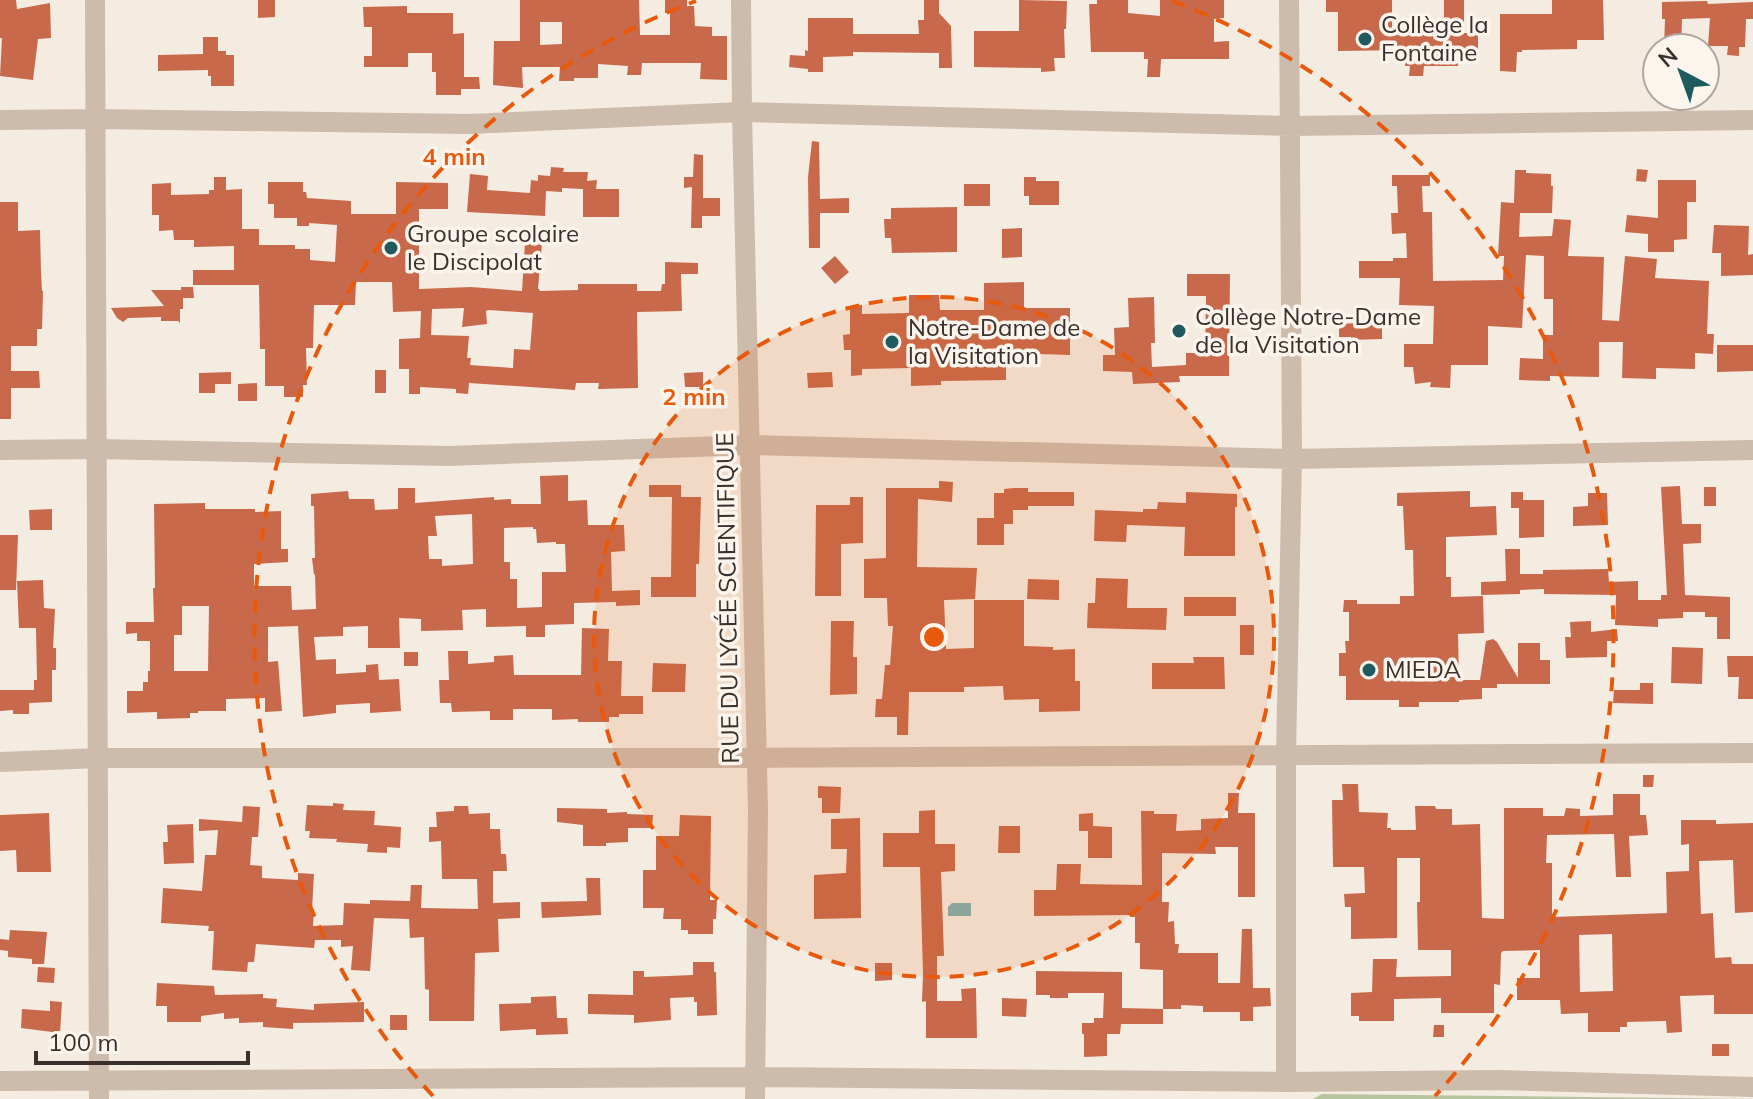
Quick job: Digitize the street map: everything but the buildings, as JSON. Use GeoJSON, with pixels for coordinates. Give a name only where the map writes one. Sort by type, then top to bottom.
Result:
{"type":"FeatureCollection","features":[{"type":"Feature","properties":{"kind":"street"},"geometry":{"type":"LineString","coordinates":[[95,0],[99,1090]]}},
{"type":"Feature","properties":{"kind":"street","name":"RUE DU LYCÉE SCIENTIFIQUE"},"geometry":{"type":"LineString","coordinates":[[741,0],[758,810],[755,1099]]}},
{"type":"Feature","properties":{"kind":"street"},"geometry":{"type":"LineString","coordinates":[[1286,1082],[1286,755],[1292,459],[1289,0]]}},
{"type":"Feature","properties":{"kind":"street"},"geometry":{"type":"LineString","coordinates":[[0,120],[470,124],[742,112],[1290,126],[1753,120]]}},
{"type":"Feature","properties":{"kind":"street"},"geometry":{"type":"LineString","coordinates":[[0,450],[449,456],[750,445],[1292,459],[1753,450]]}},
{"type":"Feature","properties":{"kind":"street"},"geometry":{"type":"LineString","coordinates":[[0,762],[98,758],[1753,753]]}},
{"type":"Feature","properties":{"kind":"street"},"geometry":{"type":"LineString","coordinates":[[0,1081],[99,1090],[755,1077],[1286,1082],[1499,1080],[1753,1087]]}},
{"type":"Feature","properties":{"kind":"green space"},"geometry":{"type":"Polygon","coordinates":[[[1322,1094],[1753,1099],[1313,1099],[1322,1094]]]}},
{"type":"Feature","properties":{"kind":"water"},"geometry":{"type":"Polygon","coordinates":[[[952,903],[971,903],[971,916],[948,916],[948,907],[952,903]]]}},
{"type":"Feature","properties":{"kind":"place","name":"Collège la Fontaine"},"geometry":{"type":"Point","coordinates":[1365,39]}},
{"type":"Feature","properties":{"kind":"place","name":"Groupe scolaire le Discipolat"},"geometry":{"type":"Point","coordinates":[391,248]}},
{"type":"Feature","properties":{"kind":"place","name":"Collège Notre-Dame de la Visitation"},"geometry":{"type":"Point","coordinates":[1179,331]}},
{"type":"Feature","properties":{"kind":"place","name":"Notre-Dame de la Visitation"},"geometry":{"type":"Point","coordinates":[892,342]}},
{"type":"Feature","properties":{"kind":"place","name":"MIEDA"},"geometry":{"type":"Point","coordinates":[1369,670]}}]}
